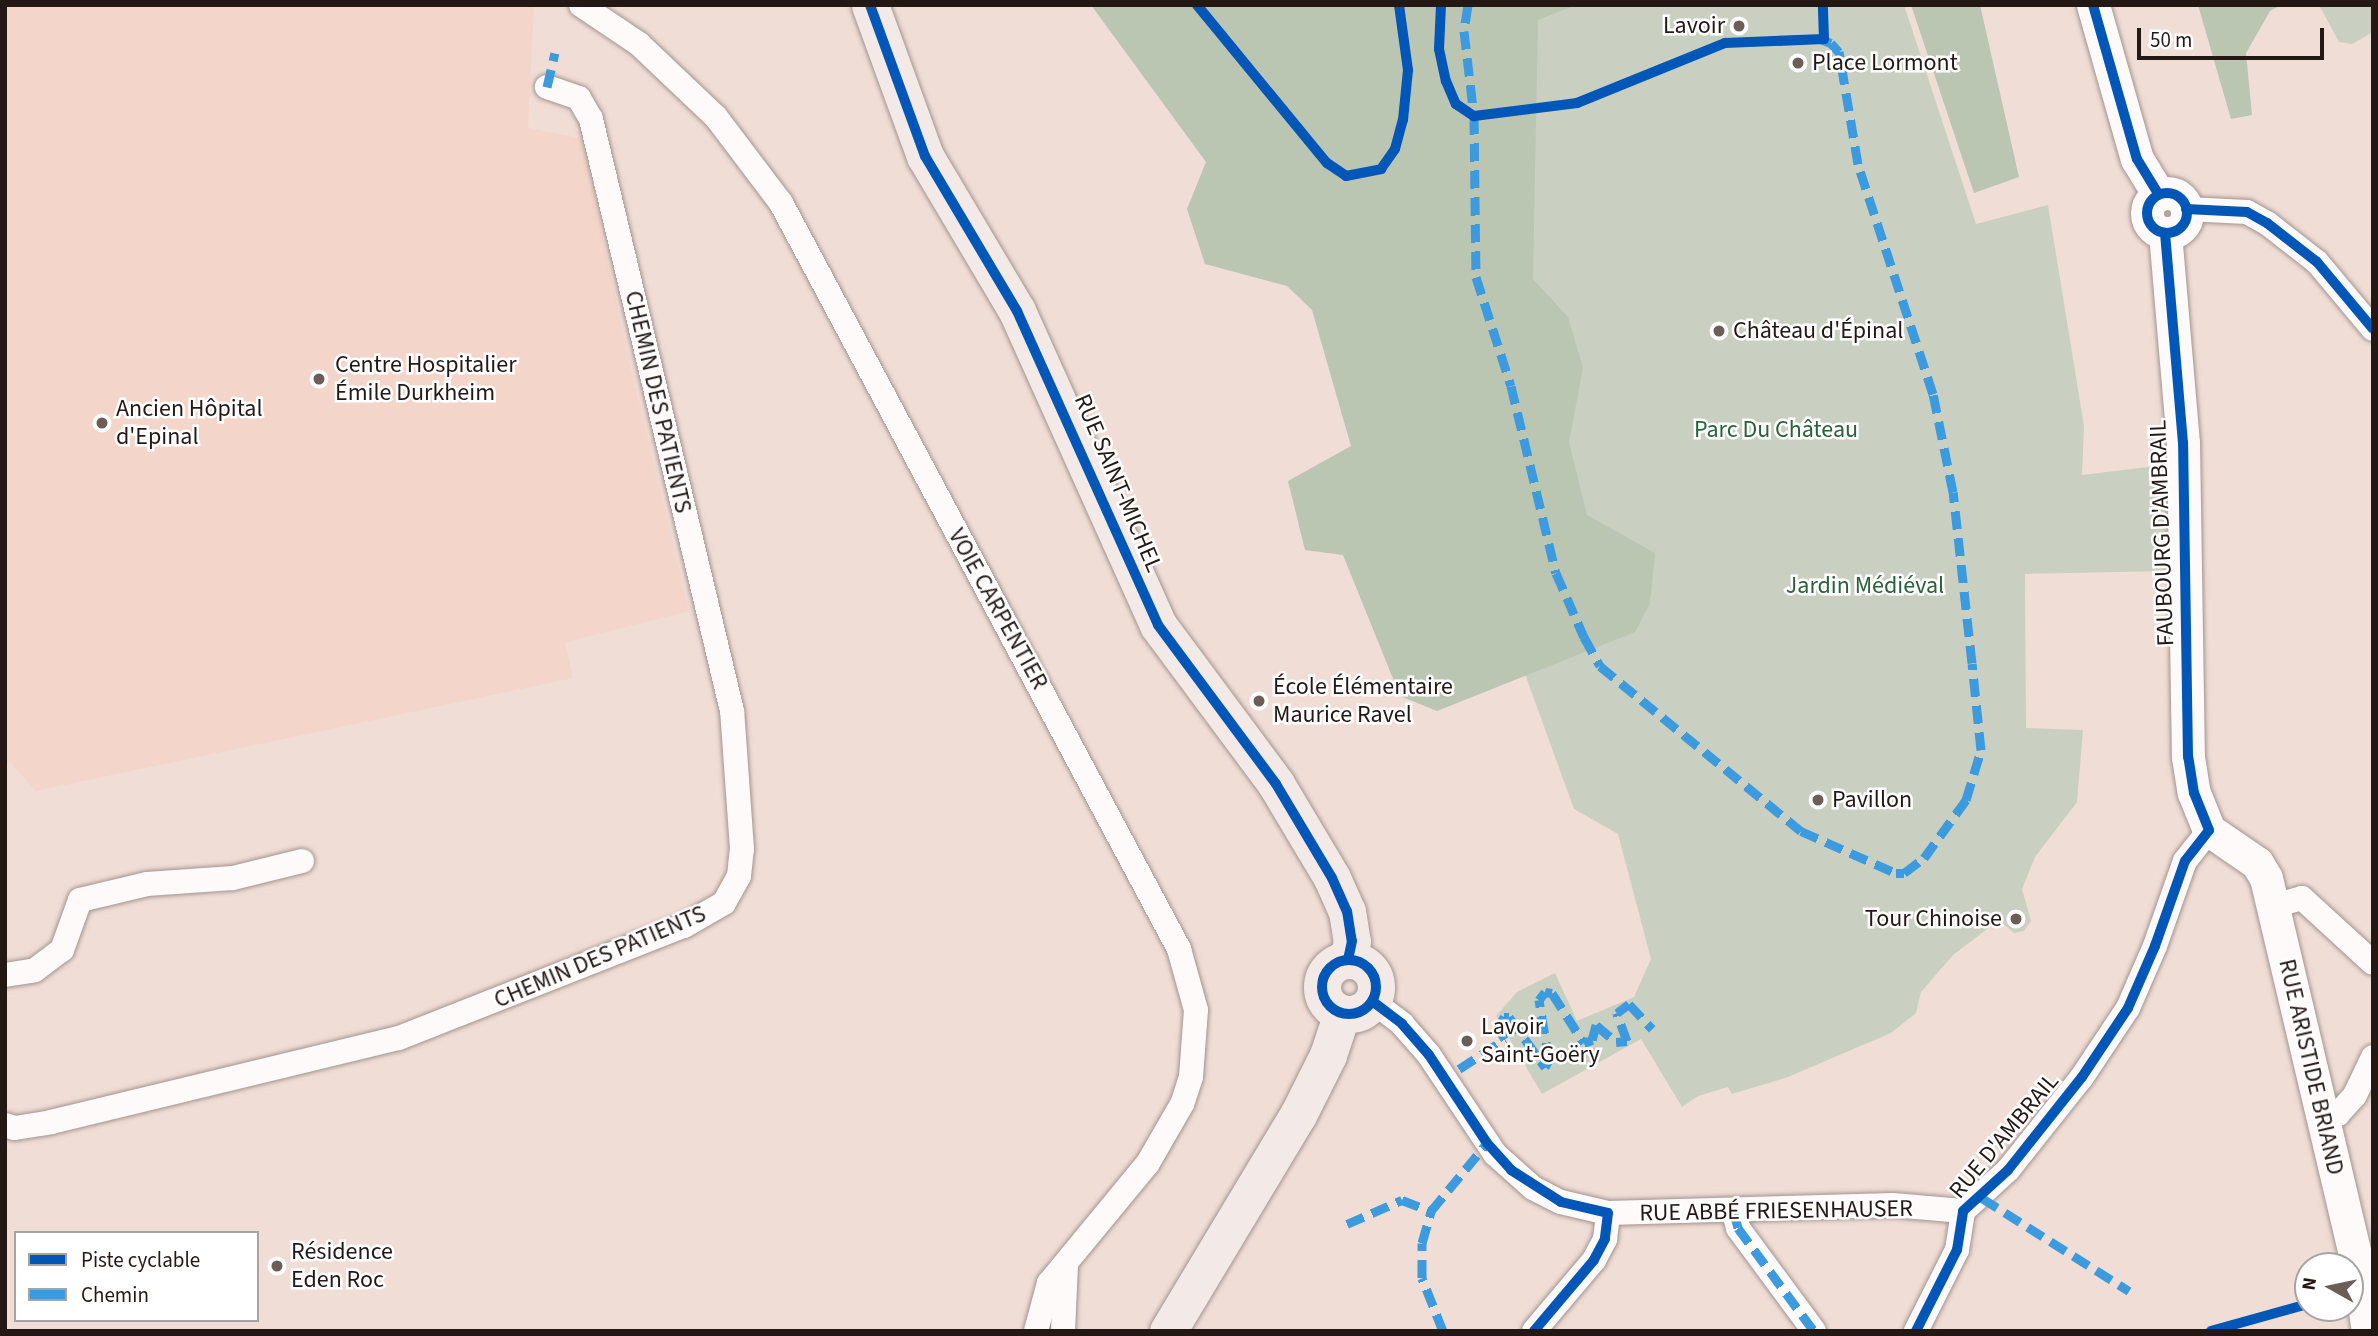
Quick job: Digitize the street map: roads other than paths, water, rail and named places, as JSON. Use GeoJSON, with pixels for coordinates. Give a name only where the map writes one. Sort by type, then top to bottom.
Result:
{"type":"FeatureCollection","features":[{"type":"Feature","properties":{"kind":"main road","name":"RUE SAINT-MICHEL"},"geometry":{"type":"LineString","coordinates":[[870,5],[925,156],[1017,311],[1158,625],[1276,784],[1332,878],[1347,911],[1352,941],[1348,960],[1330,967],[1322,985],[1324,997],[1357,1007]]}},
{"type":"Feature","properties":{"kind":"main road","name":"FAUBOURG D'AMBRAIL"},"geometry":{"type":"LineString","coordinates":[[2093,5],[2137,159],[2170,212],[2183,443],[2188,757],[2194,793],[2209,830]]}},
{"type":"Feature","properties":{"kind":"main road","name":"RUE ARISTIDE BRIAND"},"geometry":{"type":"LineString","coordinates":[[2209,830],[2257,863],[2274,906],[2369,1315]]}},
{"type":"Feature","properties":{"kind":"main road"},"geometry":{"type":"LineString","coordinates":[[1168,1331],[1298,1115],[1328,1055],[1357,1007]]}},
{"type":"Feature","properties":{"kind":"street","name":"VOIE CARPENTIER"},"geometry":{"type":"LineString","coordinates":[[581,5],[639,44],[716,117],[781,203],[1179,949],[1196,1010],[1191,1077],[1168,1135],[1049,1283],[1037,1331]]}},
{"type":"Feature","properties":{"kind":"street","name":"CHEMIN DES PATIENTS"},"geometry":{"type":"LineString","coordinates":[[5,1125],[15,1128],[51,1122],[400,1038],[684,926],[724,903],[739,876],[742,849],[732,711],[594,132],[579,98],[547,87]]}},
{"type":"Feature","properties":{"kind":"street"},"geometry":{"type":"LineString","coordinates":[[2170,212],[2247,212],[2267,223],[2317,262],[2373,329]]}},
{"type":"Feature","properties":{"kind":"street","name":"RUE D'AMBRAIL"},"geometry":{"type":"LineString","coordinates":[[1916,1331],[1957,1250],[1963,1212],[2008,1170],[2100,1050],[2128,1008],[2185,861],[2209,830]]}},
{"type":"Feature","properties":{"kind":"street"},"geometry":{"type":"LineString","coordinates":[[5,975],[35,970],[62,950],[80,900],[147,884],[233,878],[302,861]]}},
{"type":"Feature","properties":{"kind":"street"},"geometry":{"type":"LineString","coordinates":[[2274,906],[2302,898],[2373,963]]}},
{"type":"Feature","properties":{"kind":"street","name":"RUE ABBÉ FRIESENHAUSER"},"geometry":{"type":"LineString","coordinates":[[1357,1007],[1402,1024],[1429,1055],[1487,1143],[1533,1188],[1561,1202],[1608,1213],[1893,1205],[1963,1212]]}},
{"type":"Feature","properties":{"kind":"street"},"geometry":{"type":"LineString","coordinates":[[2322,1119],[2339,1114],[2355,1096],[2373,1057]]}},
{"type":"Feature","properties":{"kind":"street"},"geometry":{"type":"LineString","coordinates":[[1733,1210],[1738,1228],[1814,1331]]}},
{"type":"Feature","properties":{"kind":"street"},"geometry":{"type":"LineString","coordinates":[[1534,1331],[1594,1260],[1605,1239],[1608,1213]]}},
{"type":"Feature","properties":{"kind":"street"},"geometry":{"type":"LineString","coordinates":[[1063,1331],[1066,1265]]}},
{"type":"Feature","properties":{"kind":"place","name":"Lavoir"},"geometry":{"type":"Point","coordinates":[1739,26]}},
{"type":"Feature","properties":{"kind":"place","name":"Place Lormont"},"geometry":{"type":"Point","coordinates":[1798,63]}},
{"type":"Feature","properties":{"kind":"place","name":"Château d'Épinal"},"geometry":{"type":"Point","coordinates":[1719,331]}},
{"type":"Feature","properties":{"kind":"place","name":"Centre Hospitalier Émile Durkheim"},"geometry":{"type":"Point","coordinates":[319,379]}},
{"type":"Feature","properties":{"kind":"place","name":"Ancien Hôpital d'Epinal"},"geometry":{"type":"Point","coordinates":[102,423]}},
{"type":"Feature","properties":{"kind":"place","name":"École Élémentaire Maurice Ravel"},"geometry":{"type":"Point","coordinates":[1259,701]}},
{"type":"Feature","properties":{"kind":"place","name":"Pavillon"},"geometry":{"type":"Point","coordinates":[1818,800]}},
{"type":"Feature","properties":{"kind":"place","name":"Tour Chinoise"},"geometry":{"type":"Point","coordinates":[2016,919]}},
{"type":"Feature","properties":{"kind":"place","name":"Lavoir Saint-Goëry"},"geometry":{"type":"Point","coordinates":[1467,1041]}},
{"type":"Feature","properties":{"kind":"place","name":"Résidence Eden Roc"},"geometry":{"type":"Point","coordinates":[277,1266]}},
{"type":"Feature","properties":{"kind":"park label","name":"Parc Du Château"},"geometry":{"type":"Point","coordinates":[1776,430]}},
{"type":"Feature","properties":{"kind":"park label","name":"Jardin Médiéval"},"geometry":{"type":"Point","coordinates":[1865,586]}}]}
